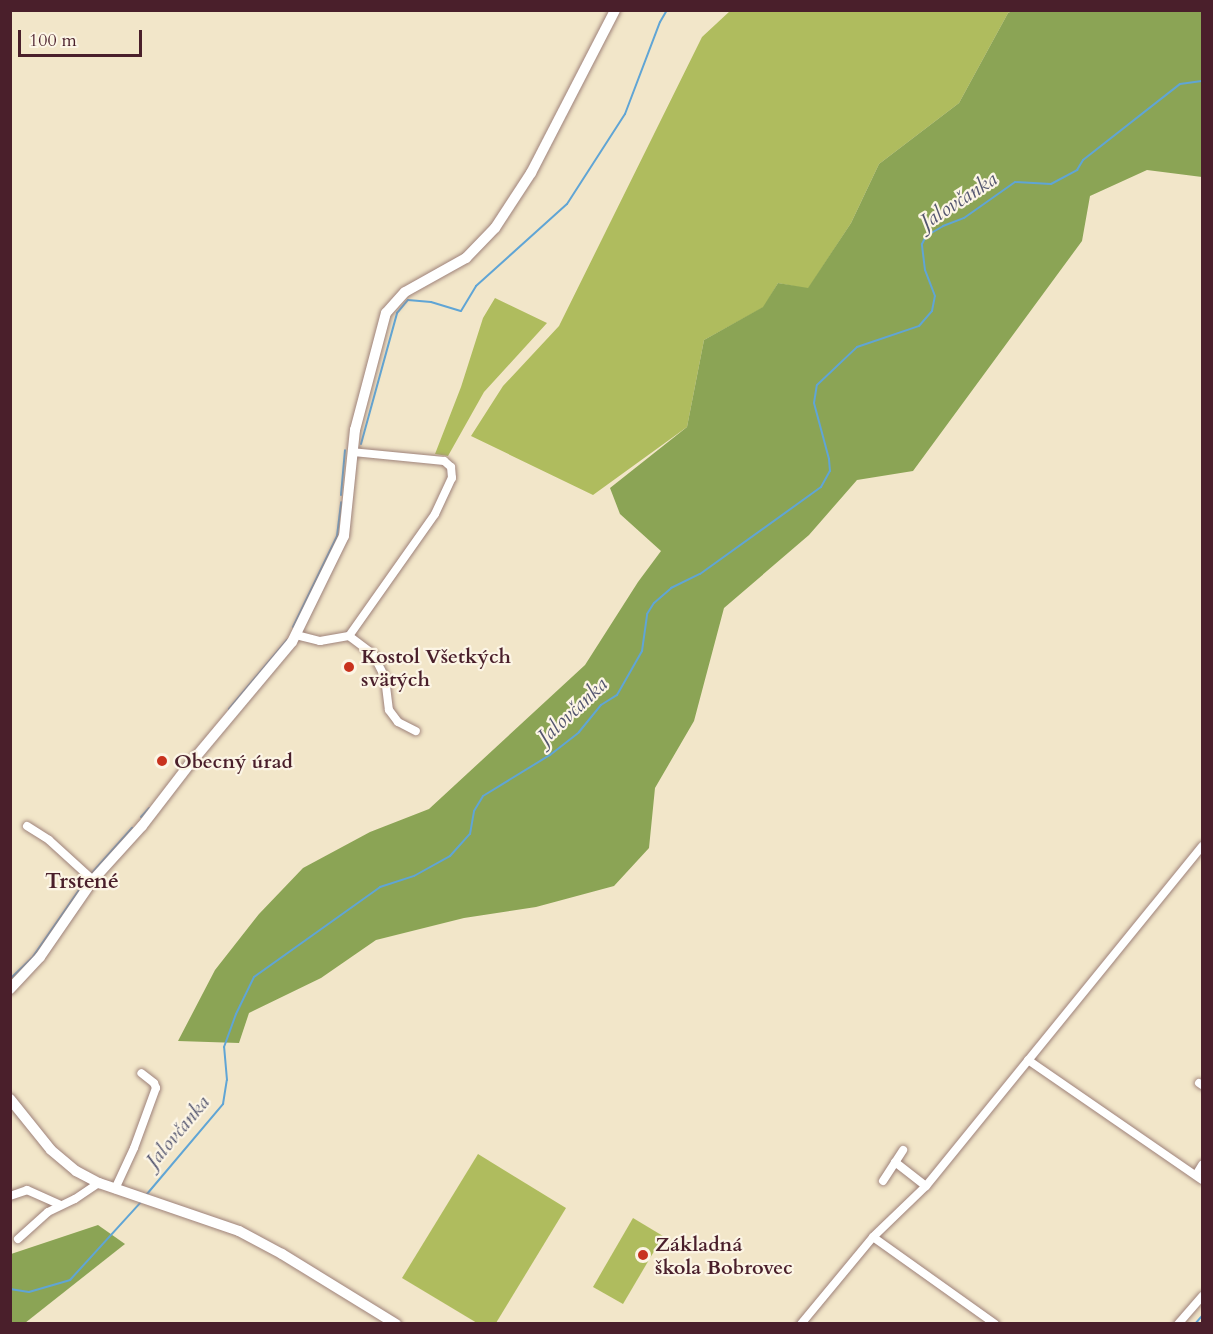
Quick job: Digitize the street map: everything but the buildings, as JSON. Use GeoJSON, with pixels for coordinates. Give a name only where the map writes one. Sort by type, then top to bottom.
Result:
{"type":"FeatureCollection","features":[{"type":"Feature","properties":{"kind":"street"},"geometry":{"type":"LineString","coordinates":[[10,988],[40,957],[93,880],[144,824],[296,635],[344,536],[355,430],[380,331],[388,309],[405,292],[466,258],[499,223],[531,173],[615,10]]}},
{"type":"Feature","properties":{"kind":"street"},"geometry":{"type":"LineString","coordinates":[[296,635],[320,641],[349,636],[435,514],[452,478],[451,467],[444,461],[353,452]]}},
{"type":"Feature","properties":{"kind":"street"},"geometry":{"type":"LineString","coordinates":[[349,636],[373,654],[385,678],[389,710],[398,722],[416,731]]}},
{"type":"Feature","properties":{"kind":"street"},"geometry":{"type":"LineString","coordinates":[[27,826],[49,840],[93,880]]}},
{"type":"Feature","properties":{"kind":"street"},"geometry":{"type":"LineString","coordinates":[[801,1323],[873,1237],[926,1186],[1203,846]]}},
{"type":"Feature","properties":{"kind":"street"},"geometry":{"type":"LineString","coordinates":[[1028,1060],[1199,1177],[1203,1165]]}},
{"type":"Feature","properties":{"kind":"street"},"geometry":{"type":"LineString","coordinates":[[115,1189],[134,1148],[156,1088],[154,1083],[141,1073]]}},
{"type":"Feature","properties":{"kind":"street"},"geometry":{"type":"LineString","coordinates":[[10,1099],[62,1161],[99,1183],[218,1223],[258,1241],[396,1323]]}},
{"type":"Feature","properties":{"kind":"street"},"geometry":{"type":"LineString","coordinates":[[883,1181],[903,1150]]}},
{"type":"Feature","properties":{"kind":"street"},"geometry":{"type":"LineString","coordinates":[[895,1162],[926,1186]]}},
{"type":"Feature","properties":{"kind":"street"},"geometry":{"type":"LineString","coordinates":[[18,1239],[48,1212],[99,1183]]}},
{"type":"Feature","properties":{"kind":"street"},"geometry":{"type":"LineString","coordinates":[[10,1196],[27,1190],[60,1205]]}},
{"type":"Feature","properties":{"kind":"street"},"geometry":{"type":"LineString","coordinates":[[873,1237],[995,1323]]}},
{"type":"Feature","properties":{"kind":"street"},"geometry":{"type":"LineString","coordinates":[[1178,1323],[1203,1296]]}},
{"type":"Feature","properties":{"kind":"green space"},"geometry":{"type":"Polygon","coordinates":[[[730,11],[1012,11],[1008,13],[959,103],[879,164],[851,223],[808,289],[778,283],[764,307],[704,340],[687,427],[593,495],[471,436],[503,386],[559,326],[702,37],[730,11]]]}},
{"type":"Feature","properties":{"kind":"green space"},"geometry":{"type":"Polygon","coordinates":[[[1012,11],[1202,11],[1202,177],[1147,170],[1090,196],[1082,241],[913,471],[857,480],[809,535],[724,608],[694,721],[655,788],[649,848],[614,886],[536,907],[464,918],[376,940],[321,978],[249,1013],[239,1043],[178,1041],[215,970],[259,914],[303,868],[370,832],[429,809],[585,665],[638,582],[661,551],[620,514],[610,488],[687,427],[704,340],[763,307],[778,283],[808,288],[851,223],[879,164],[959,103],[1008,13],[1012,11]]]}},
{"type":"Feature","properties":{"kind":"green space"},"geometry":{"type":"Polygon","coordinates":[[[495,298],[547,323],[484,392],[448,456],[435,454],[461,387],[483,318],[495,298]]]}},
{"type":"Feature","properties":{"kind":"green space"},"geometry":{"type":"Polygon","coordinates":[[[478,1154],[566,1208],[496,1323],[477,1323],[402,1278],[478,1154]]]}},
{"type":"Feature","properties":{"kind":"green space"},"geometry":{"type":"Polygon","coordinates":[[[633,1218],[663,1236],[623,1304],[593,1287],[633,1218]]]}},
{"type":"Feature","properties":{"kind":"green space"},"geometry":{"type":"Polygon","coordinates":[[[98,1225],[125,1244],[25,1323],[11,1323],[11,1254],[98,1225]]]}},
{"type":"Feature","properties":{"kind":"waterway"},"geometry":{"type":"LineString","coordinates":[[361,444],[397,313],[408,300],[431,302],[461,311],[476,286],[567,204],[625,114],[660,22],[667,10]]}},
{"type":"Feature","properties":{"kind":"waterway","name":"Jalovčanka"},"geometry":{"type":"LineString","coordinates":[[147,1194],[223,1104],[227,1080],[224,1047],[236,1014],[254,977],[380,887],[414,876],[450,856],[470,834],[474,811],[483,796],[550,755],[579,732],[601,705],[617,695],[642,651],[647,614],[654,603],[671,588],[700,574],[821,487],[830,471],[814,403],[817,385],[857,347],[919,326],[932,311],[935,296],[925,270],[922,244],[926,236],[964,218],[1015,182],[1051,184],[1077,170],[1083,160],[1180,84],[1202,81]]}},
{"type":"Feature","properties":{"kind":"waterway"},"geometry":{"type":"LineString","coordinates":[[341,495],[345,450]]}},
{"type":"Feature","properties":{"kind":"waterway"},"geometry":{"type":"LineString","coordinates":[[293,627],[337,536],[341,502]]}},
{"type":"Feature","properties":{"kind":"waterway"},"geometry":{"type":"LineString","coordinates":[[229,709],[287,640]]}},
{"type":"Feature","properties":{"kind":"waterway"},"geometry":{"type":"LineString","coordinates":[[141,817],[149,808]]}},
{"type":"Feature","properties":{"kind":"waterway"},"geometry":{"type":"LineString","coordinates":[[91,874],[132,828]]}},
{"type":"Feature","properties":{"kind":"waterway"},"geometry":{"type":"LineString","coordinates":[[10,979],[32,958],[86,880]]}},
{"type":"Feature","properties":{"kind":"waterway","name":"Jalovčanka"},"geometry":{"type":"LineString","coordinates":[[10,1289],[29,1292],[70,1280],[142,1201]]}},
{"type":"Feature","properties":{"kind":"waterway"},"geometry":{"type":"LineString","coordinates":[[1195,1324],[1202,1316]]}},
{"type":"Feature","properties":{"kind":"place","name":"Kostol Všetkých svätých"},"geometry":{"type":"Point","coordinates":[349,667]}},
{"type":"Feature","properties":{"kind":"place","name":"Obecný úrad"},"geometry":{"type":"Point","coordinates":[162,761]}},
{"type":"Feature","properties":{"kind":"place","name":"Základná škola Bobrovec"},"geometry":{"type":"Point","coordinates":[643,1255]}},
{"type":"Feature","properties":{"kind":"district","name":"Trstené"},"geometry":{"type":"Point","coordinates":[82,882]}}]}
